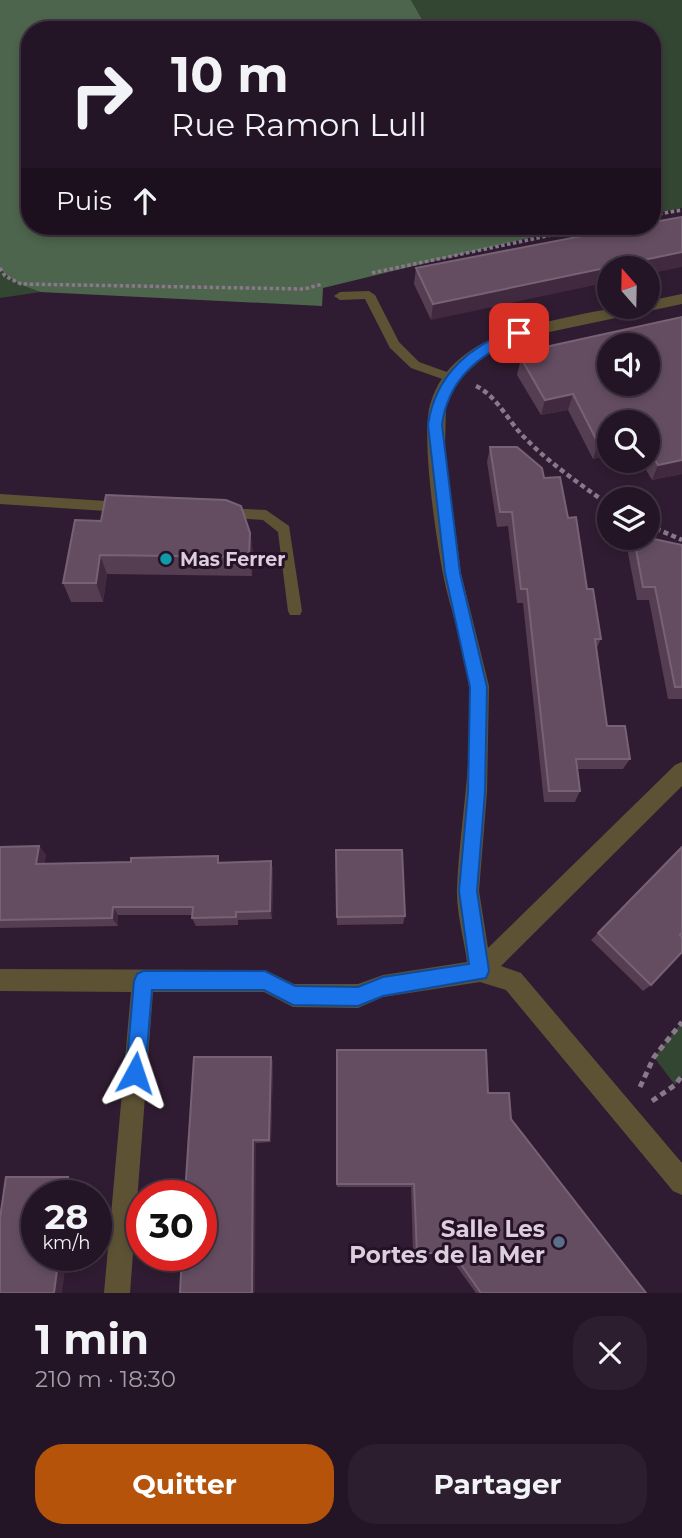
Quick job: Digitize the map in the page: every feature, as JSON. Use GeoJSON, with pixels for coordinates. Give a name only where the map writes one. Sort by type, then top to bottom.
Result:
{"type":"FeatureCollection","features":[{"type":"Feature","properties":{"kind":"street"},"geometry":{"type":"LineString","coordinates":[[660,303],[682,299]]}},
{"type":"Feature","properties":{"kind":"street"},"geometry":{"type":"LineString","coordinates":[[480,971],[468,891],[477,792],[479,687],[452,573],[436,437],[438,406],[451,378],[473,357],[507,337],[597,317]]}},
{"type":"Feature","properties":{"kind":"street"},"geometry":{"type":"LineString","coordinates":[[480,971],[682,772]]}},
{"type":"Feature","properties":{"kind":"street"},"geometry":{"type":"LineString","coordinates":[[0,980],[265,981],[293,995],[358,996],[383,986],[480,971],[513,981],[682,1182]]}},
{"type":"Feature","properties":{"kind":"street"},"geometry":{"type":"LineString","coordinates":[[117,1293],[143,981]]}},
{"type":"Feature","properties":{"kind":"lane"},"geometry":{"type":"LineString","coordinates":[[340,296],[369,295],[394,345],[415,365],[451,378]]}},
{"type":"Feature","properties":{"kind":"lane"},"geometry":{"type":"LineString","coordinates":[[0,499],[135,508]]}},
{"type":"Feature","properties":{"kind":"lane"},"geometry":{"type":"LineString","coordinates":[[214,512],[266,515],[284,530],[295,611]]}},
{"type":"Feature","properties":{"kind":"path"},"geometry":{"type":"LineString","coordinates":[[661,214],[682,210]]}},
{"type":"Feature","properties":{"kind":"path"},"geometry":{"type":"LineString","coordinates":[[369,274],[541,235],[547,245]]}},
{"type":"Feature","properties":{"kind":"path"},"geometry":{"type":"LineString","coordinates":[[0,268],[5,276],[21,284],[303,289],[330,283]]}},
{"type":"Feature","properties":{"kind":"path"},"geometry":{"type":"LineString","coordinates":[[451,378],[484,388],[511,424],[539,454],[597,496]]}},
{"type":"Feature","properties":{"kind":"path"},"geometry":{"type":"LineString","coordinates":[[660,530],[682,540]]}},
{"type":"Feature","properties":{"kind":"path"},"geometry":{"type":"LineString","coordinates":[[628,1117],[654,1057],[682,1022]]}},
{"type":"Feature","properties":{"kind":"path"},"geometry":{"type":"LineString","coordinates":[[628,1117],[676,1085],[682,1076]]}},
{"type":"Feature","properties":{"kind":"green space"},"geometry":{"type":"Polygon","coordinates":[[[0,0],[411,0],[423,21],[21,21],[21,235],[541,235],[323,288],[322,306],[40,292],[8,276],[0,268],[0,0]]]}},
{"type":"Feature","properties":{"kind":"green space"},"geometry":{"type":"Polygon","coordinates":[[[411,0],[682,0],[682,208],[661,212],[661,21],[423,21],[411,0]]]}},
{"type":"Feature","properties":{"kind":"green space"},"geometry":{"type":"Polygon","coordinates":[[[0,268],[6,276],[40,292],[0,298],[0,268]]]}},
{"type":"Feature","properties":{"kind":"green space"},"geometry":{"type":"Polygon","coordinates":[[[682,1022],[682,1076],[675,1085],[654,1057],[682,1022]]]}},
{"type":"Feature","properties":{"kind":"building"},"geometry":{"type":"Polygon","coordinates":[[[682,217],[682,252],[660,257],[597,256],[597,270],[433,304],[416,268],[587,235],[661,235],[661,221],[682,217]]]}},
{"type":"Feature","properties":{"kind":"building"},"geometry":{"type":"Polygon","coordinates":[[[682,317],[682,460],[660,465],[660,410],[597,410],[597,441],[573,394],[545,400],[521,358],[543,351],[541,348],[597,336],[597,396],[660,396],[660,333],[609,333],[682,317]]]}},
{"type":"Feature","properties":{"kind":"building"},"geometry":{"type":"Polygon","coordinates":[[[490,447],[517,447],[542,468],[544,478],[560,477],[568,518],[576,517],[587,589],[593,589],[601,639],[595,639],[607,726],[625,726],[630,759],[576,759],[580,791],[549,791],[527,589],[521,589],[512,512],[500,512],[490,447]]]}},
{"type":"Feature","properties":{"kind":"building"},"geometry":{"type":"Polygon","coordinates":[[[106,495],[226,500],[241,506],[250,533],[249,557],[100,555],[96,583],[63,583],[75,520],[101,521],[106,495]]]}},
{"type":"Feature","properties":{"kind":"building"},"geometry":{"type":"Polygon","coordinates":[[[660,540],[682,545],[682,687],[675,687],[655,587],[643,587],[636,550],[660,550],[660,540]]]}},
{"type":"Feature","properties":{"kind":"building"},"geometry":{"type":"Polygon","coordinates":[[[39,846],[36,864],[131,862],[131,858],[218,856],[218,863],[271,861],[270,911],[236,912],[236,917],[192,918],[193,907],[113,907],[112,918],[0,920],[0,847],[39,846]]]}},
{"type":"Feature","properties":{"kind":"building"},"geometry":{"type":"Polygon","coordinates":[[[682,847],[682,952],[651,985],[598,933],[682,847]]]}},
{"type":"Feature","properties":{"kind":"building"},"geometry":{"type":"Polygon","coordinates":[[[336,850],[402,850],[405,916],[337,917],[336,850]]]}},
{"type":"Feature","properties":{"kind":"building"},"geometry":{"type":"Polygon","coordinates":[[[337,1050],[486,1050],[488,1093],[509,1093],[511,1119],[646,1293],[481,1293],[453,1253],[417,1253],[414,1184],[337,1184],[337,1050]]]}},
{"type":"Feature","properties":{"kind":"building"},"geometry":{"type":"Polygon","coordinates":[[[194,1057],[271,1057],[269,1140],[253,1140],[252,1293],[180,1293],[181,1271],[217,1271],[217,1180],[186,1180],[194,1057]]]}},
{"type":"Feature","properties":{"kind":"building"},"geometry":{"type":"Polygon","coordinates":[[[6,1177],[68,1177],[68,1180],[21,1180],[21,1271],[57,1271],[54,1293],[0,1293],[0,1218],[6,1177]]]}},
{"type":"Feature","properties":{"kind":"place","name":"Mas Ferrer"},"geometry":{"type":"Point","coordinates":[166,559]}},
{"type":"Feature","properties":{"kind":"place","name":"Salle Les Portes de la Mer"},"geometry":{"type":"Point","coordinates":[559,1242]}},
{"type":"Feature","properties":{"kind":"route"},"geometry":{"type":"LineString","coordinates":[[135,1073],[143,981],[265,981],[293,995],[358,996],[383,986],[480,971],[468,891],[477,792],[479,687],[452,573],[435,425],[438,406],[451,378],[473,357],[495,342],[519,333]]}}]}
